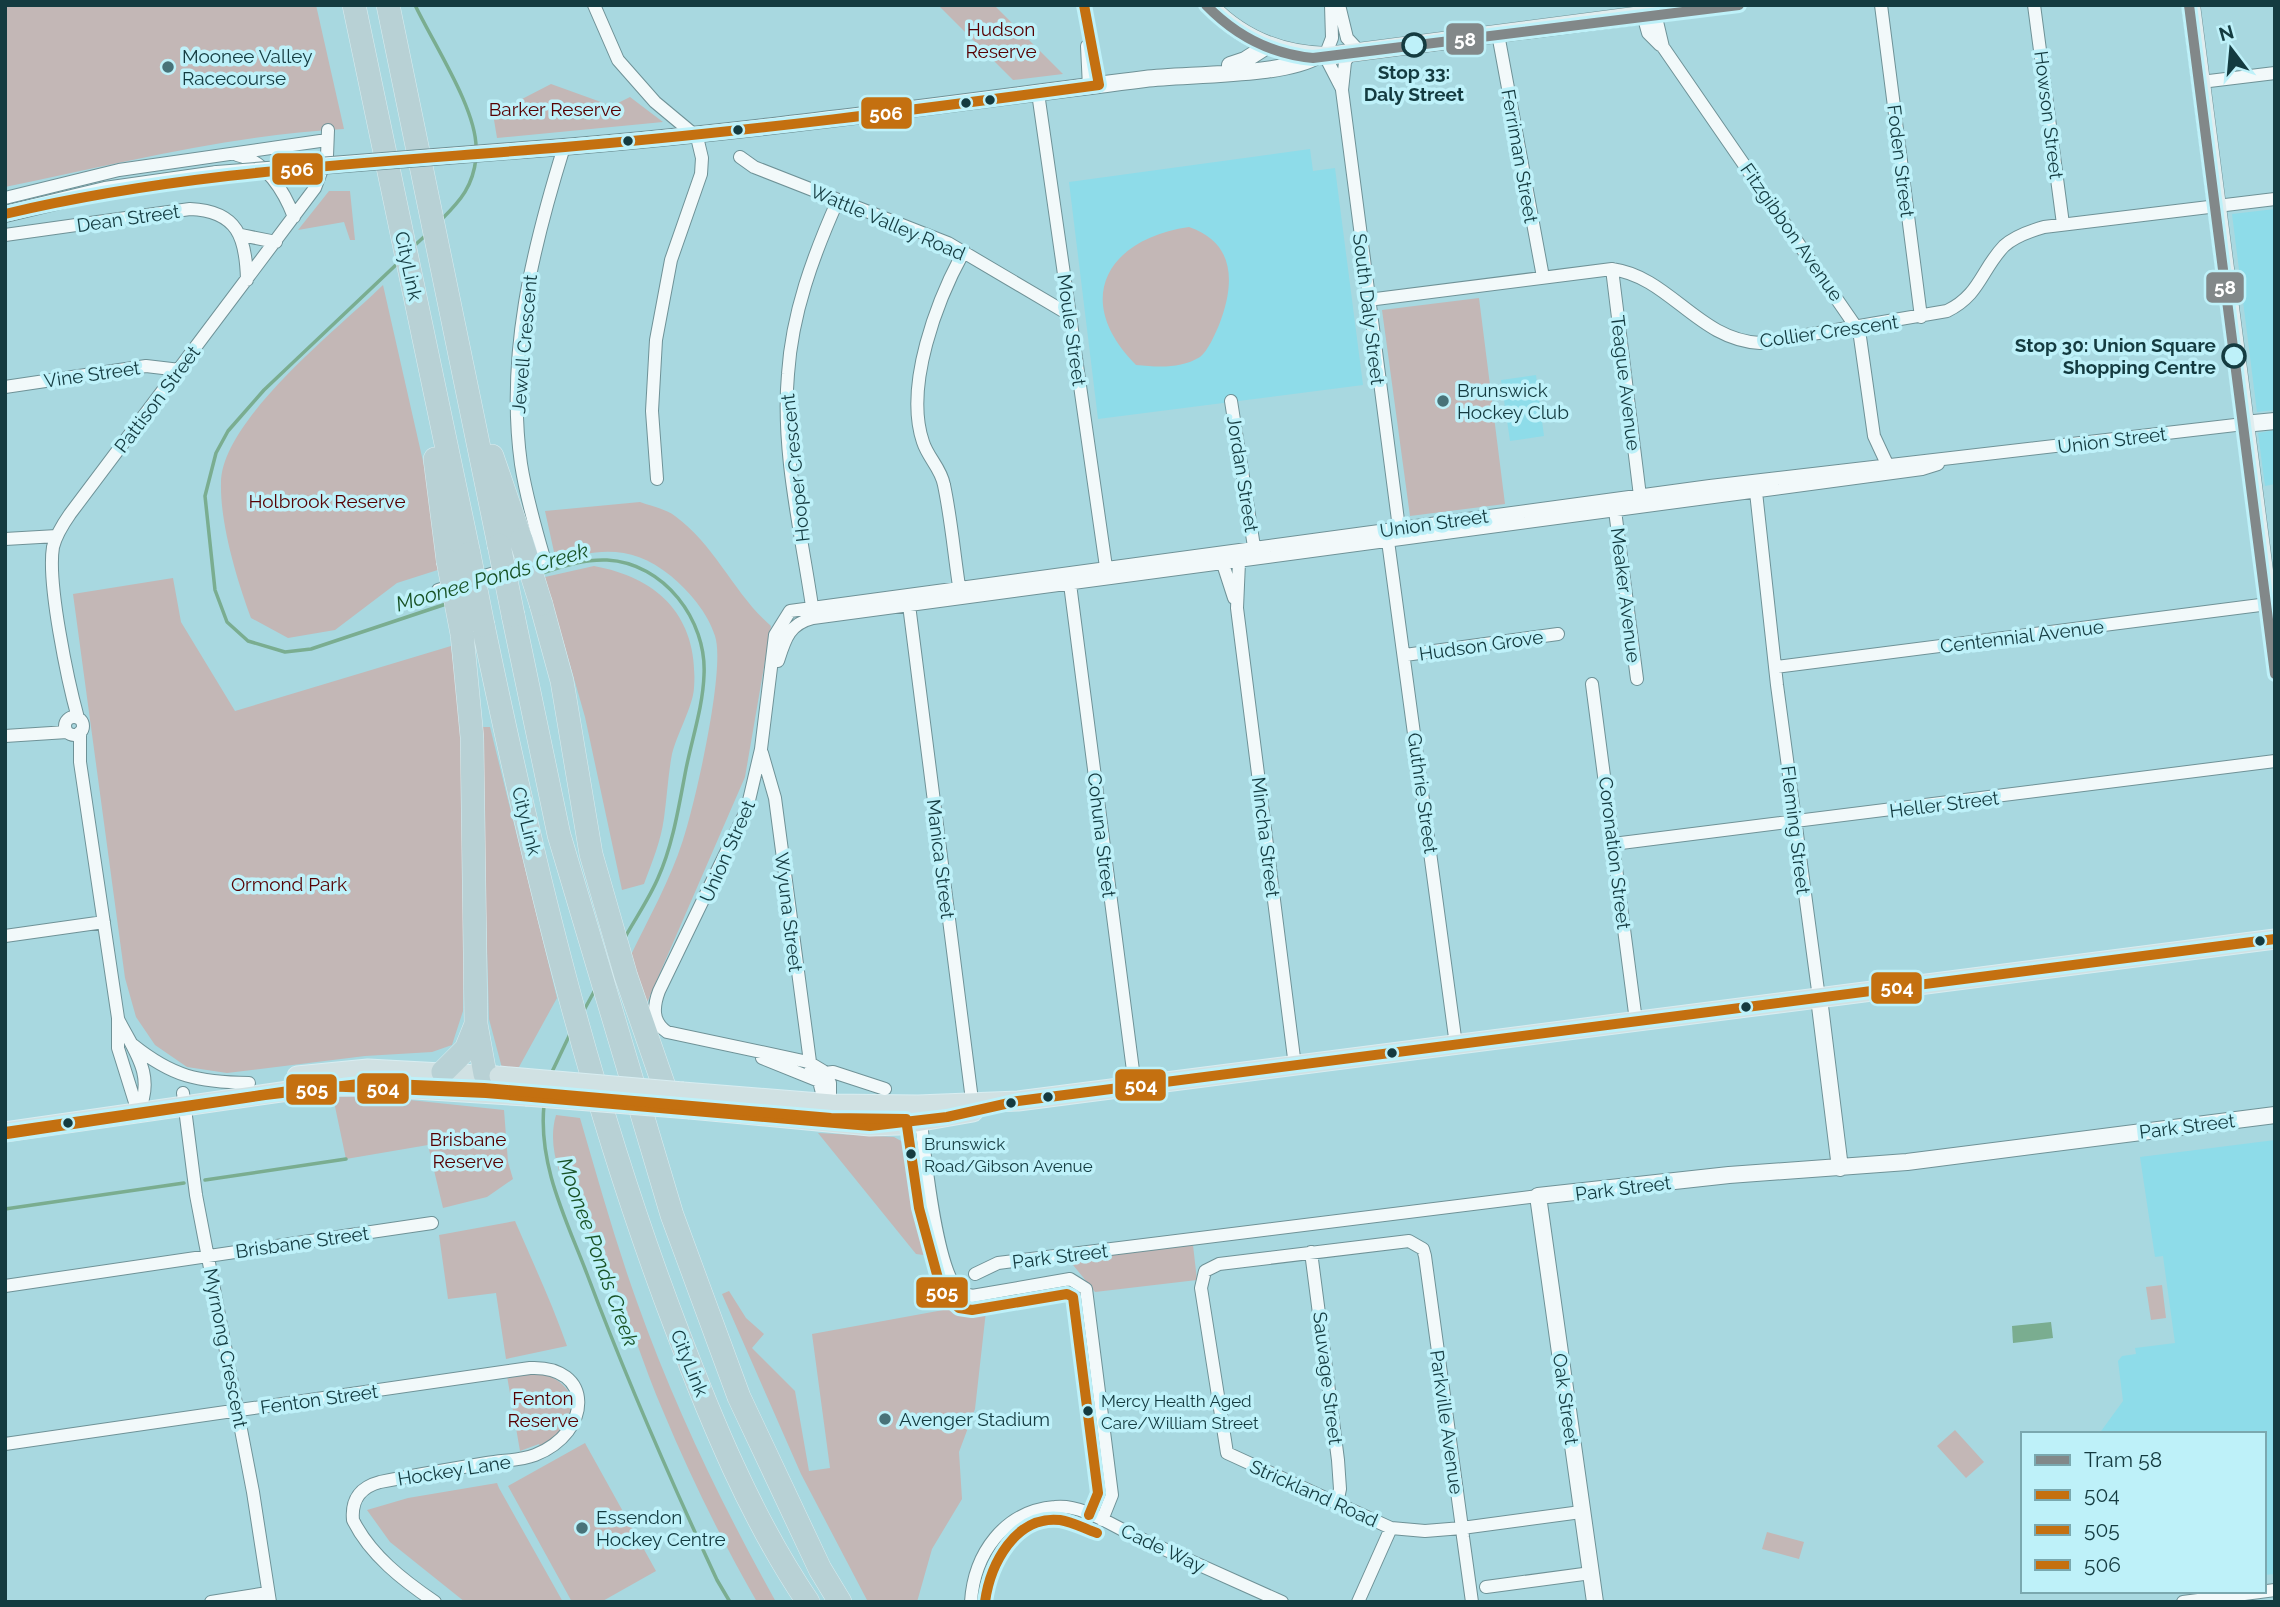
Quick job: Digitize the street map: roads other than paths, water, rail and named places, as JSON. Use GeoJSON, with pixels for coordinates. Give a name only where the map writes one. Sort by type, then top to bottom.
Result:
{"type":"FeatureCollection","features":[{"type":"Feature","properties":{"kind":"highway","name":"CityLink"},"geometry":{"type":"LineString","coordinates":[[354,5],[410,276],[458,557],[483,625],[506,737],[568,988],[633,1207],[686,1354],[734,1465],[802,1597]]}},
{"type":"Feature","properties":{"kind":"highway","name":"CityLink"},"geometry":{"type":"LineString","coordinates":[[388,5],[439,249],[458,357],[510,542],[513,615],[559,835],[672,1214],[725,1365],[820,1569],[840,1602]]}},
{"type":"Feature","properties":{"kind":"highway"},"geometry":{"type":"LineString","coordinates":[[510,542],[541,604],[562,681],[590,854],[664,1096]]}},
{"type":"Feature","properties":{"kind":"highway"},"geometry":{"type":"LineString","coordinates":[[458,557],[472,737],[476,1024],[493,1085]]}},
{"type":"Feature","properties":{"kind":"highway"},"geometry":{"type":"LineString","coordinates":[[443,1072],[466,1049],[476,1024]]}},
{"type":"Feature","properties":{"kind":"main road"},"geometry":{"type":"LineString","coordinates":[[1209,5],[1245,34],[1267,46],[1321,56],[1718,5]]}},
{"type":"Feature","properties":{"kind":"main road"},"geometry":{"type":"LineString","coordinates":[[2191,5],[2275,656]]}},
{"type":"Feature","properties":{"kind":"main road"},"geometry":{"type":"LineString","coordinates":[[664,1096],[834,1124],[2275,939]]}},
{"type":"Feature","properties":{"kind":"main road"},"geometry":{"type":"LineString","coordinates":[[184,1099],[249,1083],[368,1069],[443,1072],[493,1085]]}},
{"type":"Feature","properties":{"kind":"main road"},"geometry":{"type":"LineString","coordinates":[[5,1120],[323,1086],[493,1085],[827,1104],[919,1114]]}},
{"type":"Feature","properties":{"kind":"main road"},"geometry":{"type":"LineString","coordinates":[[5,1132],[139,1104]]}},
{"type":"Feature","properties":{"kind":"street"},"geometry":{"type":"LineString","coordinates":[[594,5],[611,47],[625,69],[655,102],[697,137],[702,163],[701,174],[671,260],[656,340],[652,411],[657,479]]}},
{"type":"Feature","properties":{"kind":"street"},"geometry":{"type":"LineString","coordinates":[[1084,5],[1094,86]]}},
{"type":"Feature","properties":{"kind":"street"},"geometry":{"type":"LineString","coordinates":[[1193,74],[1287,67],[1321,56],[1332,38],[1331,5]]}},
{"type":"Feature","properties":{"kind":"street"},"geometry":{"type":"LineString","coordinates":[[1339,5],[1347,38],[1355,53]]}},
{"type":"Feature","properties":{"kind":"street","name":"Foden Street"},"geometry":{"type":"LineString","coordinates":[[1881,5],[1921,317]]}},
{"type":"Feature","properties":{"kind":"street","name":"Howson Street"},"geometry":{"type":"LineString","coordinates":[[2035,5],[2063,224]]}},
{"type":"Feature","properties":{"kind":"street","name":"Fitzgibbon Avenue"},"geometry":{"type":"LineString","coordinates":[[1649,14],[1663,47],[1856,327],[1874,436],[1873,466]]}},
{"type":"Feature","properties":{"kind":"street","name":"Ferriman Street"},"geometry":{"type":"LineString","coordinates":[[1497,34],[1542,277]]}},
{"type":"Feature","properties":{"kind":"street"},"geometry":{"type":"LineString","coordinates":[[1193,74],[1245,60],[1267,46]]}},
{"type":"Feature","properties":{"kind":"street","name":"South Daly Street"},"geometry":{"type":"LineString","coordinates":[[1355,53],[1345,62],[1342,90],[1399,528]]}},
{"type":"Feature","properties":{"kind":"street","name":"South Daly Street"},"geometry":{"type":"LineString","coordinates":[[1321,56],[1342,90]]}},
{"type":"Feature","properties":{"kind":"street"},"geometry":{"type":"LineString","coordinates":[[2201,82],[2275,73]]}},
{"type":"Feature","properties":{"kind":"street","name":"Dean Street"},"geometry":{"type":"LineString","coordinates":[[5,214],[104,190],[217,174],[697,137],[1193,74]]}},
{"type":"Feature","properties":{"kind":"street","name":"Moule Street"},"geometry":{"type":"LineString","coordinates":[[1038,93],[1106,567]]}},
{"type":"Feature","properties":{"kind":"street","name":"Pattison Street"},"geometry":{"type":"LineString","coordinates":[[139,1104],[118,1048],[118,1018],[80,762],[71,726],[69,688],[52,567],[57,536],[70,514],[276,242],[322,175],[328,135],[223,155]]}},
{"type":"Feature","properties":{"kind":"street","name":"Jewell Crescent"},"geometry":{"type":"LineString","coordinates":[[438,590],[544,558],[522,466],[517,382],[526,291],[542,217],[564,147]]}},
{"type":"Feature","properties":{"kind":"street"},"geometry":{"type":"LineString","coordinates":[[5,198],[118,170],[223,155],[240,156],[261,168],[278,185],[294,217]]}},
{"type":"Feature","properties":{"kind":"street","name":"Wattle Valley Road"},"geometry":{"type":"LineString","coordinates":[[740,157],[754,167],[964,251],[1070,315]]}},
{"type":"Feature","properties":{"kind":"street","name":"Collier Crescent"},"geometry":{"type":"LineString","coordinates":[[1368,300],[1612,269],[1632,273],[1647,280],[1723,336],[1741,342],[1760,342],[1947,311],[1969,297],[1996,257],[2016,237],[2063,224],[2275,199]]}},
{"type":"Feature","properties":{"kind":"street","name":"Hooper Crescent"},"geometry":{"type":"LineString","coordinates":[[812,612],[789,440],[788,374],[804,288],[838,200]]}},
{"type":"Feature","properties":{"kind":"street","name":"Dean Street"},"geometry":{"type":"LineString","coordinates":[[5,234],[190,209],[218,215],[241,235],[276,242]]}},
{"type":"Feature","properties":{"kind":"street"},"geometry":{"type":"LineString","coordinates":[[241,235],[246,254],[247,280]]}},
{"type":"Feature","properties":{"kind":"street"},"geometry":{"type":"LineString","coordinates":[[959,586],[942,473],[922,441],[920,402],[929,334],[944,289],[964,251]]}},
{"type":"Feature","properties":{"kind":"street","name":"Teague Avenue"},"geometry":{"type":"LineString","coordinates":[[1612,269],[1640,496]]}},
{"type":"Feature","properties":{"kind":"street","name":"Vine Street"},"geometry":{"type":"LineString","coordinates":[[5,387],[146,366],[180,370]]}},
{"type":"Feature","properties":{"kind":"street","name":"Jordan Street"},"geometry":{"type":"LineString","coordinates":[[1231,401],[1255,553]]}},
{"type":"Feature","properties":{"kind":"street","name":"Union Street"},"geometry":{"type":"LineString","coordinates":[[745,1051],[667,1032],[659,1026],[655,1016],[659,991],[740,827],[752,793],[773,677],[777,629],[790,611],[812,612],[909,605],[1106,567],[1388,541],[1614,505],[1640,496],[1887,464],[1949,460],[2275,421]]}},
{"type":"Feature","properties":{"kind":"street","name":"Fitzgibbon Avenue"},"geometry":{"type":"LineString","coordinates":[[1874,436],[1887,464]]}},
{"type":"Feature","properties":{"kind":"street","name":"Union Street"},"geometry":{"type":"LineString","coordinates":[[812,612],[959,586],[1070,584],[1238,562],[1255,553],[1399,528],[1756,492],[1923,469],[1949,460]]}},
{"type":"Feature","properties":{"kind":"street","name":"Fleming Street"},"geometry":{"type":"LineString","coordinates":[[1756,492],[1840,1168]]}},
{"type":"Feature","properties":{"kind":"street","name":"Meaker Avenue"},"geometry":{"type":"LineString","coordinates":[[1614,505],[1637,679]]}},
{"type":"Feature","properties":{"kind":"street"},"geometry":{"type":"LineString","coordinates":[[5,539],[57,536]]}},
{"type":"Feature","properties":{"kind":"street","name":"Guthrie Street"},"geometry":{"type":"LineString","coordinates":[[1388,541],[1456,1045]]}},
{"type":"Feature","properties":{"kind":"street","name":"Mincha Street"},"geometry":{"type":"LineString","coordinates":[[1238,562],[1237,608],[1295,1066]]}},
{"type":"Feature","properties":{"kind":"street","name":"Mincha Street"},"geometry":{"type":"LineString","coordinates":[[1223,564],[1237,608]]}},
{"type":"Feature","properties":{"kind":"street","name":"Cohuna Street"},"geometry":{"type":"LineString","coordinates":[[1070,584],[1135,1086]]}},
{"type":"Feature","properties":{"kind":"street","name":"Centennial Avenue"},"geometry":{"type":"LineString","coordinates":[[1776,667],[2268,604]]}},
{"type":"Feature","properties":{"kind":"street","name":"Manica Street"},"geometry":{"type":"LineString","coordinates":[[909,605],[973,1107]]}},
{"type":"Feature","properties":{"kind":"street","name":"Hudson Grove"},"geometry":{"type":"LineString","coordinates":[[1405,655],[1558,634]]}},
{"type":"Feature","properties":{"kind":"street","name":"Coronation Street"},"geometry":{"type":"LineString","coordinates":[[1592,684],[1636,1021]]}},
{"type":"Feature","properties":{"kind":"street"},"geometry":{"type":"LineString","coordinates":[[5,736],[71,726]]}},
{"type":"Feature","properties":{"kind":"street","name":"Wyuna Street"},"geometry":{"type":"LineString","coordinates":[[761,749],[775,798],[808,1062],[818,1075],[831,1083],[827,1104]]}},
{"type":"Feature","properties":{"kind":"street","name":"Heller Street"},"geometry":{"type":"LineString","coordinates":[[1614,844],[2275,761]]}},
{"type":"Feature","properties":{"kind":"street"},"geometry":{"type":"LineString","coordinates":[[5,936],[104,922]]}},
{"type":"Feature","properties":{"kind":"street","name":"Pattison Street"},"geometry":{"type":"LineString","coordinates":[[118,1018],[144,1067],[139,1104]]}},
{"type":"Feature","properties":{"kind":"street","name":"Pattison Street"},"geometry":{"type":"LineString","coordinates":[[133,1045],[155,1063],[197,1081],[249,1083]]}},
{"type":"Feature","properties":{"kind":"street"},"geometry":{"type":"LineString","coordinates":[[745,1051],[808,1062]]}},
{"type":"Feature","properties":{"kind":"street"},"geometry":{"type":"LineString","coordinates":[[745,1051],[818,1075],[833,1072],[886,1089]]}},
{"type":"Feature","properties":{"kind":"street","name":"Myrnong Crescent"},"geometry":{"type":"LineString","coordinates":[[184,1099],[208,1256],[238,1410],[269,1598]]}},
{"type":"Feature","properties":{"kind":"street"},"geometry":{"type":"LineString","coordinates":[[827,1104],[834,1124]]}},
{"type":"Feature","properties":{"kind":"street"},"geometry":{"type":"LineString","coordinates":[[919,1114],[933,1206],[951,1281],[965,1296],[1070,1279],[1086,1289],[1112,1495],[1102,1520]]}},
{"type":"Feature","properties":{"kind":"street","name":"Park Street"},"geometry":{"type":"LineString","coordinates":[[975,1274],[998,1263],[1538,1196],[1729,1175],[1840,1168],[2275,1115]]}},
{"type":"Feature","properties":{"kind":"street","name":"Oak Street"},"geometry":{"type":"LineString","coordinates":[[1538,1196],[1595,1602]]}},
{"type":"Feature","properties":{"kind":"street","name":"Brisbane Street"},"geometry":{"type":"LineString","coordinates":[[5,1286],[432,1223]]}},
{"type":"Feature","properties":{"kind":"street","name":"Parkville Avenue"},"geometry":{"type":"LineString","coordinates":[[1311,1252],[1409,1241],[1418,1244],[1425,1256],[1472,1602]]}},
{"type":"Feature","properties":{"kind":"street","name":"Strickland Road"},"geometry":{"type":"LineString","coordinates":[[1311,1252],[1219,1264],[1205,1271],[1201,1288],[1227,1453],[1391,1528],[1425,1531],[1462,1528],[1581,1512]]}},
{"type":"Feature","properties":{"kind":"street","name":"Sauvage Street"},"geometry":{"type":"LineString","coordinates":[[1311,1252],[1338,1460],[1340,1489],[1337,1503]]}},
{"type":"Feature","properties":{"kind":"street","name":"Hockey Lane"},"geometry":{"type":"LineString","coordinates":[[435,1602],[396,1573],[366,1539],[353,1520],[354,1501],[360,1492],[374,1483],[522,1459],[546,1450],[564,1437],[575,1424],[578,1411],[571,1384],[560,1374],[543,1367],[508,1371]]}},
{"type":"Feature","properties":{"kind":"street","name":"Fenton Street"},"geometry":{"type":"LineString","coordinates":[[5,1444],[508,1371]]}},
{"type":"Feature","properties":{"kind":"street","name":"Cade Way"},"geometry":{"type":"LineString","coordinates":[[971,1602],[972,1584],[997,1533],[1024,1514],[1056,1506],[1102,1520],[1282,1602]]}},
{"type":"Feature","properties":{"kind":"street"},"geometry":{"type":"LineString","coordinates":[[1357,1602],[1391,1528]]}},
{"type":"Feature","properties":{"kind":"street"},"geometry":{"type":"LineString","coordinates":[[1486,1587],[1591,1573]]}},
{"type":"Feature","properties":{"kind":"street"},"geometry":{"type":"LineString","coordinates":[[2183,1602],[2252,1593]]}},
{"type":"Feature","properties":{"kind":"street"},"geometry":{"type":"LineString","coordinates":[[211,1602],[269,1598]]}},
{"type":"Feature","properties":{"kind":"waterway","name":"Moonee Ponds Creek"},"geometry":{"type":"LineString","coordinates":[[415,5],[470,116],[476,150]]}},
{"type":"Feature","properties":{"kind":"waterway","name":"Moonee Ponds Creek"},"geometry":{"type":"LineString","coordinates":[[442,219],[465,192],[476,158]]}},
{"type":"Feature","properties":{"kind":"waterway","name":"Moonee Ponds Creek"},"geometry":{"type":"LineString","coordinates":[[414,246],[426,235]]}},
{"type":"Feature","properties":{"kind":"waterway","name":"Moonee Ponds Creek"},"geometry":{"type":"LineString","coordinates":[[399,262],[264,390],[228,431],[216,453],[205,496],[215,590],[227,622],[248,641],[285,652],[311,649],[449,603]]}},
{"type":"Feature","properties":{"kind":"waterway","name":"Moonee Ponds Creek"},"geometry":{"type":"LineString","coordinates":[[539,574],[572,564],[598,560],[628,564],[647,572],[664,583],[690,615],[703,654],[702,699],[672,839],[654,886],[624,939]]}},
{"type":"Feature","properties":{"kind":"waterway","name":"Moonee Ponds Creek"},"geometry":{"type":"LineString","coordinates":[[583,1012],[596,988]]}},
{"type":"Feature","properties":{"kind":"waterway","name":"Moonee Ponds Creek"},"geometry":{"type":"LineString","coordinates":[[551,1074],[570,1034]]}},
{"type":"Feature","properties":{"kind":"waterway","name":"Moonee Ponds Creek"},"geometry":{"type":"LineString","coordinates":[[544,1105],[545,1149],[555,1191],[649,1428],[717,1580],[730,1602]]}},
{"type":"Feature","properties":{"kind":"waterway"},"geometry":{"type":"LineString","coordinates":[[205,1180],[346,1159]]}},
{"type":"Feature","properties":{"kind":"waterway"},"geometry":{"type":"LineString","coordinates":[[5,1209],[184,1183]]}},
{"type":"Feature","properties":{"kind":"tram line","name":"58"},"geometry":{"type":"LineString","coordinates":[[1206,5],[1229,26],[1255,42],[1282,52],[1313,58],[1739,5]]}},
{"type":"Feature","properties":{"kind":"tram line","name":"58"},"geometry":{"type":"LineString","coordinates":[[2189,5],[2275,674]]}},
{"type":"Feature","properties":{"kind":"place","name":"Stop 33: Daly Street"},"geometry":{"type":"Point","coordinates":[1414,45]}},
{"type":"Feature","properties":{"kind":"place","name":"Moonee Valley Racecourse"},"geometry":{"type":"Point","coordinates":[168,67]}},
{"type":"Feature","properties":{"kind":"place","name":"Stop 30: Union Square Shopping Centre"},"geometry":{"type":"Point","coordinates":[2234,356]}},
{"type":"Feature","properties":{"kind":"place","name":"Brunswick Hockey Club"},"geometry":{"type":"Point","coordinates":[1443,401]}},
{"type":"Feature","properties":{"kind":"place","name":"Brunswick Road/Gibson Avenue"},"geometry":{"type":"Point","coordinates":[911,1154]}},
{"type":"Feature","properties":{"kind":"place","name":"Mercy Health Aged Care/William Street"},"geometry":{"type":"Point","coordinates":[1088,1411]}},
{"type":"Feature","properties":{"kind":"place","name":"Avenger Stadium"},"geometry":{"type":"Point","coordinates":[885,1419]}},
{"type":"Feature","properties":{"kind":"place","name":"Essendon Hockey Centre"},"geometry":{"type":"Point","coordinates":[582,1528]}},
{"type":"Feature","properties":{"kind":"park label","name":"Hudson Reserve"},"geometry":{"type":"Point","coordinates":[1001,40]}},
{"type":"Feature","properties":{"kind":"park label","name":"Barker Reserve"},"geometry":{"type":"Point","coordinates":[555,109]}},
{"type":"Feature","properties":{"kind":"park label","name":"Holbrook Reserve"},"geometry":{"type":"Point","coordinates":[327,501]}},
{"type":"Feature","properties":{"kind":"park label","name":"Ormond Park"},"geometry":{"type":"Point","coordinates":[289,884]}},
{"type":"Feature","properties":{"kind":"park label","name":"Brisbane Reserve"},"geometry":{"type":"Point","coordinates":[468,1150]}},
{"type":"Feature","properties":{"kind":"park label","name":"Fenton Reserve"},"geometry":{"type":"Point","coordinates":[543,1409]}}]}
